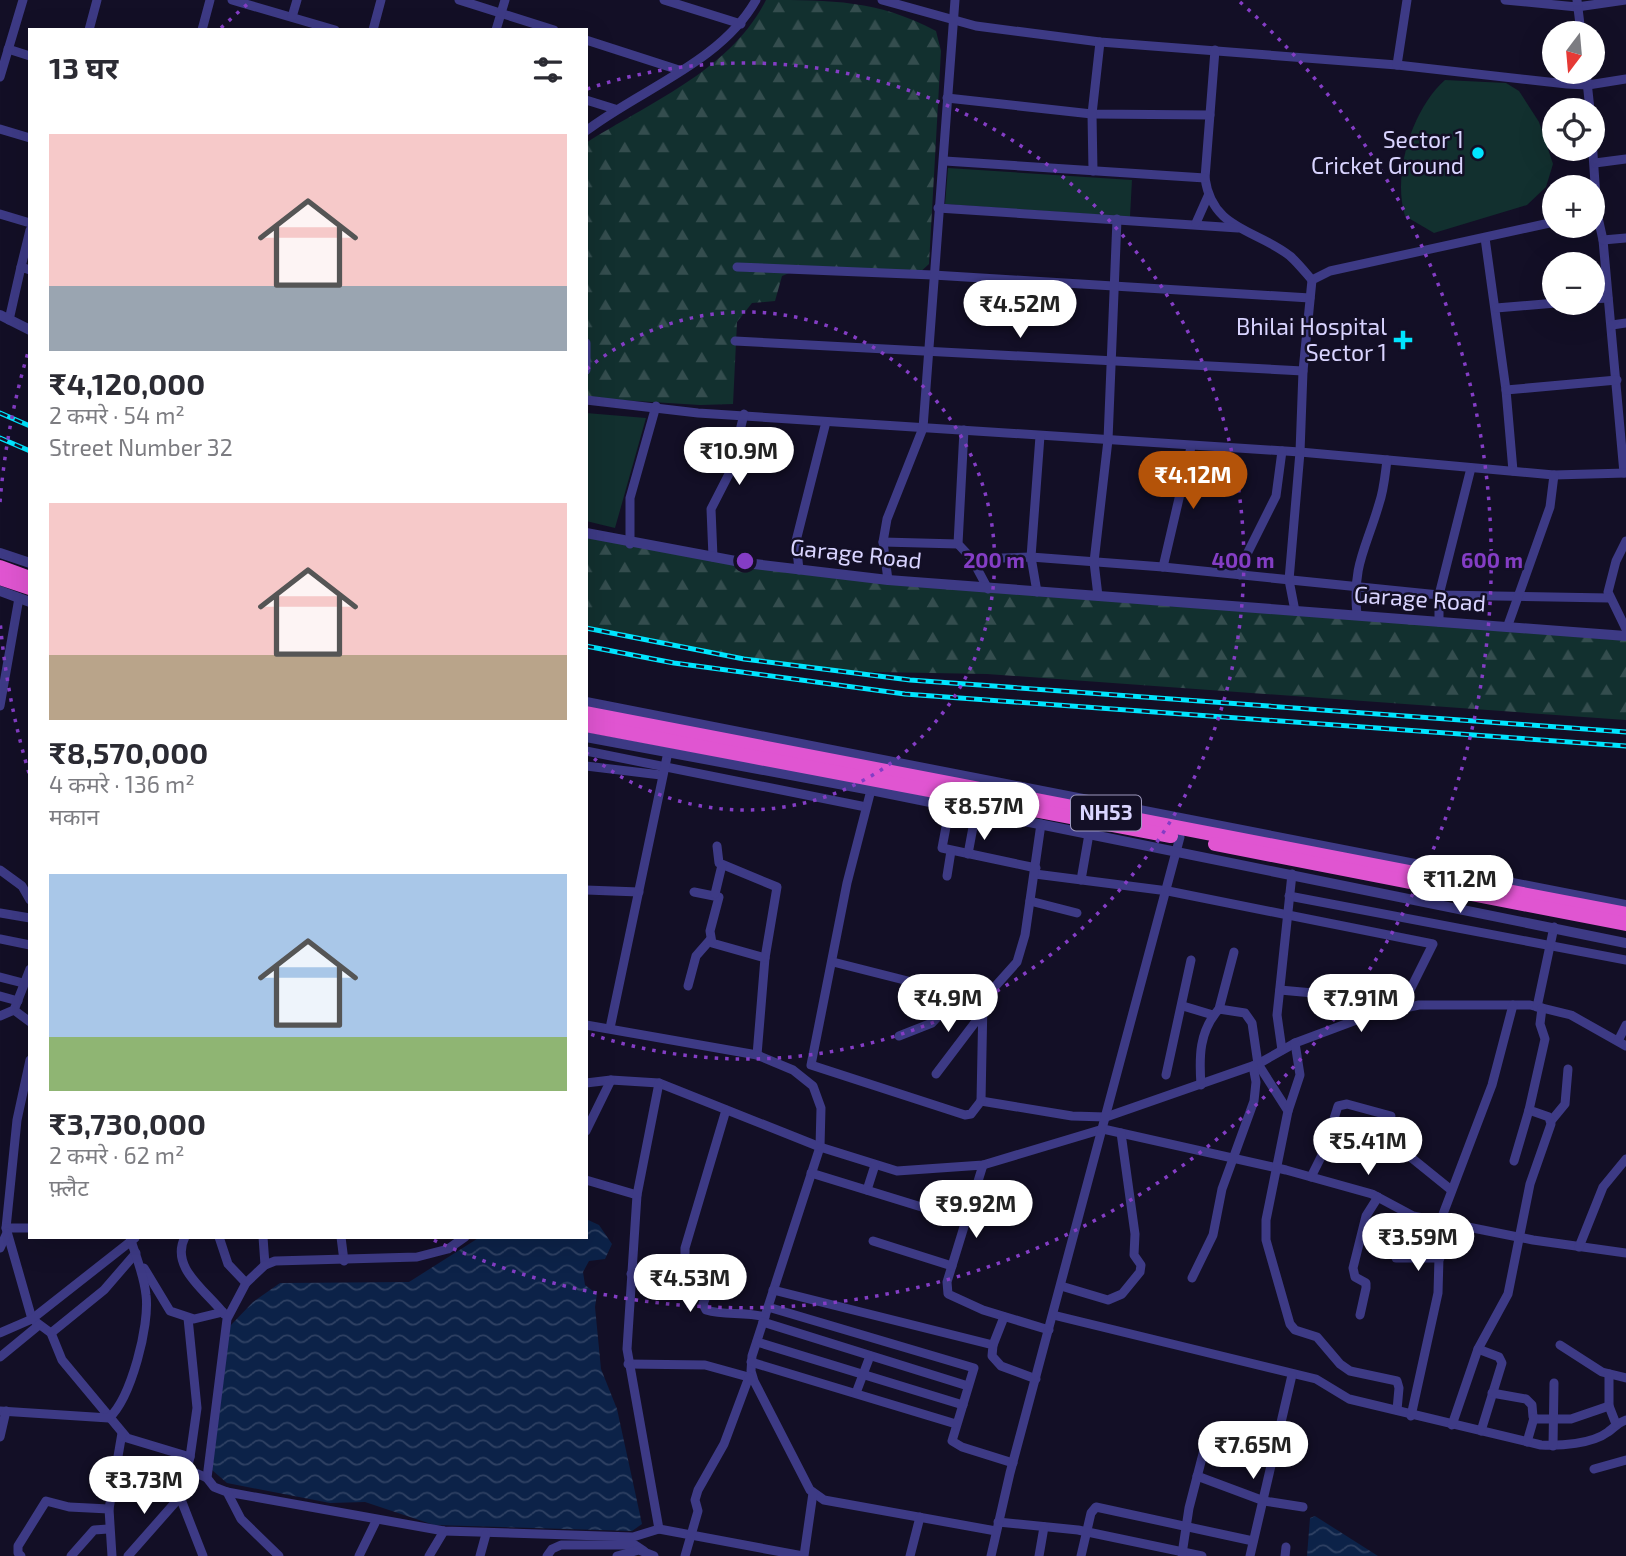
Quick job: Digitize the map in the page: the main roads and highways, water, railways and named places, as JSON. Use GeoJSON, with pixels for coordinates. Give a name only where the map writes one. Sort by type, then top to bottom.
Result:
{"type":"FeatureCollection","features":[{"type":"Feature","properties":{"kind":"highway"},"geometry":{"type":"LineString","coordinates":[[0,567],[28,577]]}},
{"type":"Feature","properties":{"kind":"highway"},"geometry":{"type":"LineString","coordinates":[[0,578],[26,596]]}},
{"type":"Feature","properties":{"kind":"highway","name":"NH53"},"geometry":{"type":"LineString","coordinates":[[588,713],[1626,914]]}},
{"type":"Feature","properties":{"kind":"highway","name":"NH53"},"geometry":{"type":"LineString","coordinates":[[588,725],[813,774],[1179,845],[1626,924]]}},
{"type":"Feature","properties":{"kind":"water"},"geometry":{"type":"Polygon","coordinates":[[[588,1220],[599,1225],[612,1244],[605,1259],[589,1261],[583,1272],[585,1285],[597,1294],[595,1307],[601,1369],[617,1409],[642,1524],[632,1531],[434,1525],[365,1502],[330,1503],[227,1483],[212,1470],[230,1326],[253,1302],[280,1283],[409,1282],[477,1239],[588,1239],[588,1220]]]}},
{"type":"Feature","properties":{"kind":"water"},"geometry":{"type":"Polygon","coordinates":[[[1315,1516],[1378,1556],[1307,1556],[1310,1518],[1315,1516]]]}},
{"type":"Feature","properties":{"kind":"railway"},"geometry":{"type":"LineString","coordinates":[[0,413],[28,425]]}},
{"type":"Feature","properties":{"kind":"railway"},"geometry":{"type":"LineString","coordinates":[[0,438],[28,450]]}},
{"type":"Feature","properties":{"kind":"railway"},"geometry":{"type":"LineString","coordinates":[[588,628],[744,659],[910,680],[1626,732]]}},
{"type":"Feature","properties":{"kind":"railway"},"geometry":{"type":"LineString","coordinates":[[588,646],[674,663],[905,694],[1626,746]]}},
{"type":"Feature","properties":{"kind":"place","name":"Sector 1 Cricket Ground"},"geometry":{"type":"Point","coordinates":[1478,153]}},
{"type":"Feature","properties":{"kind":"place","name":"Bhilai Hospital Sector 1"},"geometry":{"type":"Point","coordinates":[1403,340]}}]}
